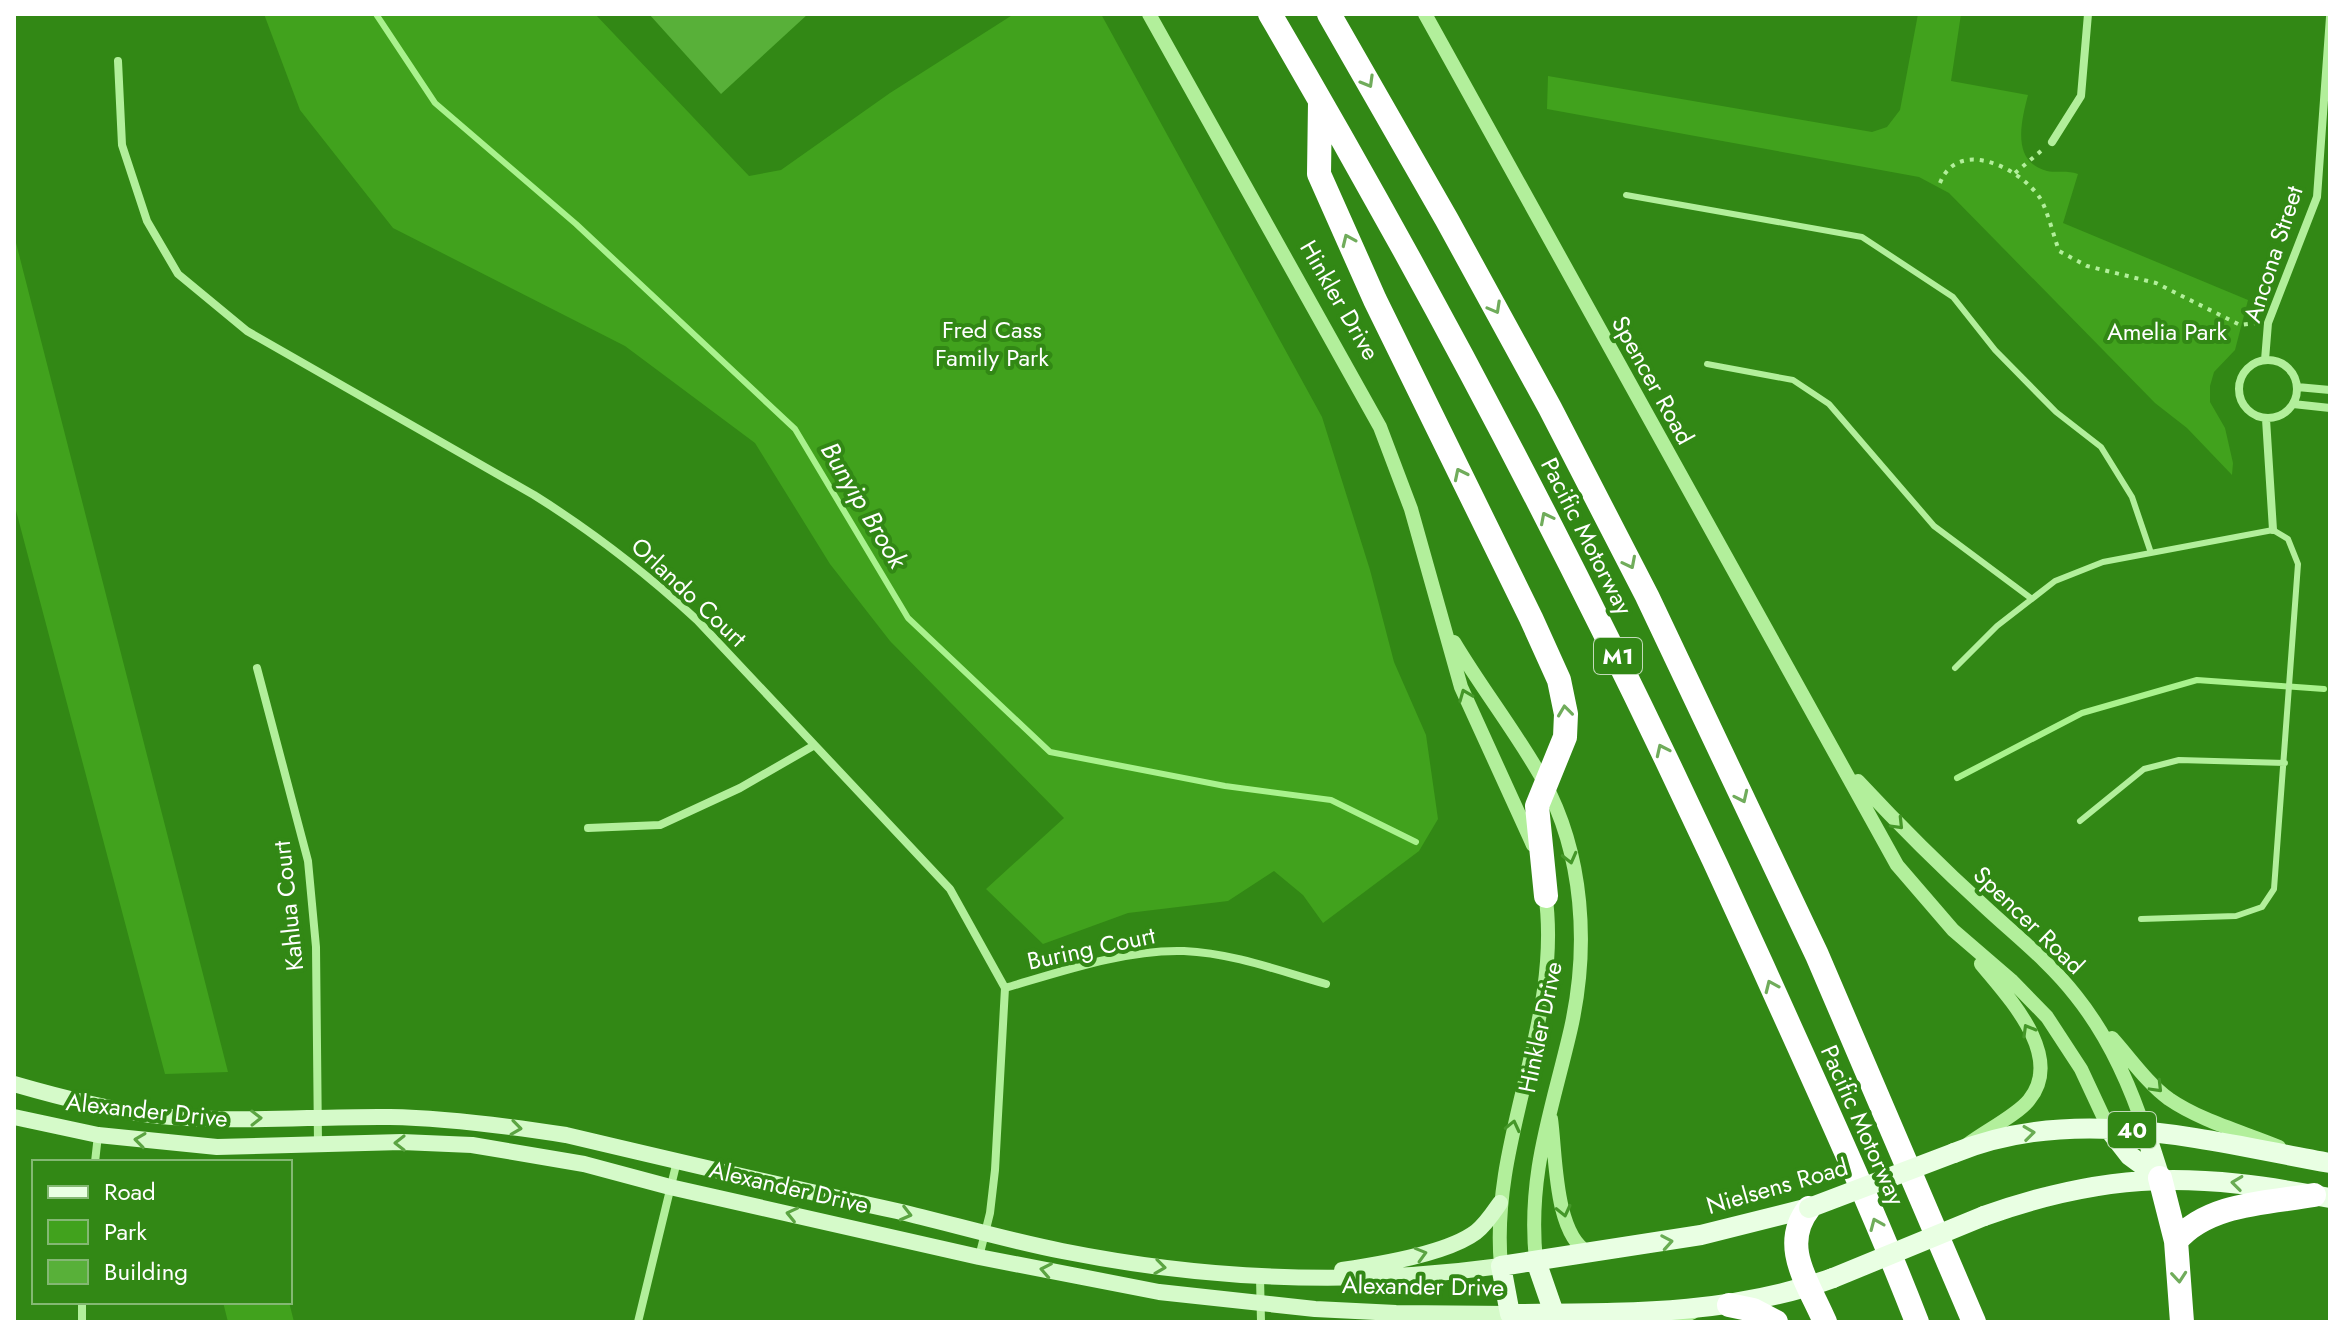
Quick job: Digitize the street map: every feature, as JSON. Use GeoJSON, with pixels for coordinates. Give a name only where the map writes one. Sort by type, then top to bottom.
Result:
{"type":"FeatureCollection","features":[{"type":"Feature","properties":{"kind":"highway","name":"Pacific Motorway"},"geometry":{"type":"LineString","coordinates":[[1270,14],[1482,393],[1619,659],[1851,1163],[1917,1322]]}},
{"type":"Feature","properties":{"kind":"highway","name":"Pacific Motorway"},"geometry":{"type":"LineString","coordinates":[[1329,14],[1484,287],[1647,596],[1817,955],[1974,1322]]}},
{"type":"Feature","properties":{"kind":"highway"},"geometry":{"type":"LineString","coordinates":[[1320,100],[1319,174],[1375,300],[1559,680],[1566,729],[1559,756],[1537,806],[1546,896]]}},
{"type":"Feature","properties":{"kind":"highway"},"geometry":{"type":"LineString","coordinates":[[2160,1178],[2176,1241],[2182,1322]]}},
{"type":"Feature","properties":{"kind":"highway"},"geometry":{"type":"LineString","coordinates":[[2176,1241],[2197,1221],[2217,1213],[2322,1197]]}},
{"type":"Feature","properties":{"kind":"highway"},"geometry":{"type":"LineString","coordinates":[[1809,1208],[1799,1222],[1794,1240],[1797,1255],[1825,1322]]}},
{"type":"Feature","properties":{"kind":"highway"},"geometry":{"type":"LineString","coordinates":[[1729,1305],[1753,1310],[1776,1322]]}},
{"type":"Feature","properties":{"kind":"main road","name":"Alexander Drive"},"geometry":{"type":"LineString","coordinates":[[14,1084],[100,1106],[152,1115],[220,1119],[390,1117],[494,1125],[566,1135],[986,1234],[1116,1261],[1289,1278],[1405,1276],[1501,1266]]}},
{"type":"Feature","properties":{"kind":"main road","name":"Alexander Drive"},"geometry":{"type":"LineString","coordinates":[[14,1117],[98,1135],[217,1147],[402,1142],[472,1145],[584,1164],[670,1187],[979,1257],[1159,1292],[1356,1312],[1556,1318]]}},
{"type":"Feature","properties":{"kind":"main road"},"geometry":{"type":"LineString","coordinates":[[2109,1129],[2130,1156],[2160,1178]]}},
{"type":"Feature","properties":{"kind":"main road","name":"Nielsens Road"},"geometry":{"type":"LineString","coordinates":[[1536,1261],[1701,1235],[1809,1208],[1956,1152],[2023,1133],[2109,1129],[2145,1131],[2319,1161]]}},
{"type":"Feature","properties":{"kind":"main road"},"geometry":{"type":"LineString","coordinates":[[2145,1131],[2160,1178]]}},
{"type":"Feature","properties":{"kind":"main road","name":"40"},"geometry":{"type":"LineString","coordinates":[[1556,1318],[1701,1309],[1809,1286],[1984,1216],[2081,1187],[2160,1178],[2222,1181],[2322,1197]]}},
{"type":"Feature","properties":{"kind":"main road"},"geometry":{"type":"LineString","coordinates":[[1289,1278],[1383,1263],[1432,1251],[1477,1231],[1500,1203]]}},
{"type":"Feature","properties":{"kind":"main road","name":"40"},"geometry":{"type":"LineString","coordinates":[[1501,1266],[1536,1261]]}},
{"type":"Feature","properties":{"kind":"main road","name":"Hinkler Drive"},"geometry":{"type":"LineString","coordinates":[[1536,1261],[1556,1318]]}},
{"type":"Feature","properties":{"kind":"main road","name":"Hinkler Drive"},"geometry":{"type":"LineString","coordinates":[[1501,1266],[1512,1318]]}},
{"type":"Feature","properties":{"kind":"street","name":"Hinkler Drive"},"geometry":{"type":"LineString","coordinates":[[1149,14],[1380,427],[1411,509],[1456,674],[1527,827],[1546,896],[1549,941],[1547,978],[1507,1156],[1500,1203],[1501,1266]]}},
{"type":"Feature","properties":{"kind":"street","name":"Spencer Road"},"geometry":{"type":"LineString","coordinates":[[1425,14],[1897,865],[1953,930],[2011,980],[2047,1017],[2081,1069],[2109,1129]]}},
{"type":"Feature","properties":{"kind":"street"},"geometry":{"type":"LineString","coordinates":[[2052,142],[2081,96],[2088,14]]}},
{"type":"Feature","properties":{"kind":"street","name":"Ancona Street"},"geometry":{"type":"LineString","coordinates":[[2265,360],[2268,323],[2317,197],[2330,17]]}},
{"type":"Feature","properties":{"kind":"street","name":"Orlando Court"},"geometry":{"type":"LineString","coordinates":[[118,61],[122,145],[147,221],[178,274],[247,331],[534,495],[603,541],[652,579],[697,620],[950,889],[1005,988]]}},
{"type":"Feature","properties":{"kind":"street","name":"Ancona Street"},"geometry":{"type":"LineString","coordinates":[[2266,419],[2248,411],[2238,394],[2238,385],[2248,368],[2265,360],[2275,361],[2290,370],[2297,387]]}},
{"type":"Feature","properties":{"kind":"street"},"geometry":{"type":"LineString","coordinates":[[2273,530],[2266,419],[2282,415],[2293,404],[2297,387],[2330,390]]}},
{"type":"Feature","properties":{"kind":"street"},"geometry":{"type":"LineString","coordinates":[[2293,404],[2330,408]]}},
{"type":"Feature","properties":{"kind":"street","name":"Hinkler Drive"},"geometry":{"type":"LineString","coordinates":[[1445,628],[1478,684],[1520,742],[1545,784],[1570,855],[1579,903],[1581,933],[1576,1000],[1539,1156],[1534,1192],[1536,1261]]}},
{"type":"Feature","properties":{"kind":"street","name":"Kahlua Court"},"geometry":{"type":"LineString","coordinates":[[257,668],[308,861],[316,947],[318,1145]]}},
{"type":"Feature","properties":{"kind":"street"},"geometry":{"type":"LineString","coordinates":[[588,828],[660,825],[740,788],[813,746]]}},
{"type":"Feature","properties":{"kind":"street","name":"Spencer Road"},"geometry":{"type":"LineString","coordinates":[[1844,766],[1926,852],[2057,975],[2101,1031],[2127,1080],[2145,1131]]}},
{"type":"Feature","properties":{"kind":"street"},"geometry":{"type":"LineString","coordinates":[[1953,930],[2013,1005],[2032,1035],[2040,1061],[2035,1089],[2026,1104],[1956,1152]]}},
{"type":"Feature","properties":{"kind":"street","name":"Buring Court"},"geometry":{"type":"LineString","coordinates":[[1005,988],[1053,974],[1163,951],[1212,954],[1326,984]]}},
{"type":"Feature","properties":{"kind":"street"},"geometry":{"type":"LineString","coordinates":[[979,1257],[986,1234],[995,1170],[1005,988]]}},
{"type":"Feature","properties":{"kind":"street"},"geometry":{"type":"LineString","coordinates":[[2085,1009],[2172,1101],[2194,1113],[2319,1161]]}},
{"type":"Feature","properties":{"kind":"street"},"geometry":{"type":"LineString","coordinates":[[1550,1106],[1564,1215],[1577,1244],[1589,1253]]}},
{"type":"Feature","properties":{"kind":"street"},"geometry":{"type":"LineString","coordinates":[[95,1160],[98,1135]]}},
{"type":"Feature","properties":{"kind":"street"},"geometry":{"type":"LineString","coordinates":[[638,1322],[677,1161]]}},
{"type":"Feature","properties":{"kind":"street"},"geometry":{"type":"LineString","coordinates":[[1260,1277],[1261,1322]]}},
{"type":"Feature","properties":{"kind":"street"},"geometry":{"type":"LineString","coordinates":[[1670,1322],[1701,1309]]}},
{"type":"Feature","properties":{"kind":"lane"},"geometry":{"type":"LineString","coordinates":[[1626,195],[1862,237],[1953,297],[1995,350],[2056,412],[2101,447],[2132,497],[2151,553]]}},
{"type":"Feature","properties":{"kind":"lane"},"geometry":{"type":"LineString","coordinates":[[1707,364],[1793,380],[1829,404],[1934,526],[2032,599]]}},
{"type":"Feature","properties":{"kind":"lane"},"geometry":{"type":"LineString","coordinates":[[1955,668],[1997,626],[2055,581],[2103,562],[2273,530],[2288,539],[2298,564],[2274,889],[2262,907],[2236,916],[2141,919]]}},
{"type":"Feature","properties":{"kind":"lane"},"geometry":{"type":"LineString","coordinates":[[2080,821],[2144,769],[2179,760],[2285,763]]}},
{"type":"Feature","properties":{"kind":"path"},"geometry":{"type":"LineString","coordinates":[[2015,173],[2052,142]]}},
{"type":"Feature","properties":{"kind":"path"},"geometry":{"type":"LineString","coordinates":[[1940,183],[1944,172],[1956,163],[1972,159],[1996,164],[2015,173],[2041,199],[2059,251],[2087,266],[2156,283],[2240,325],[2268,323]]}},
{"type":"Feature","properties":{"kind":"green space","name":"Fred Cass Family Park"},"geometry":{"type":"Polygon","coordinates":[[[264,14],[595,14],[749,176],[781,170],[890,93],[1014,14],[1101,14],[1322,417],[1370,570],[1394,662],[1426,735],[1438,819],[1419,851],[1323,923],[1303,895],[1274,871],[1228,901],[1128,913],[1043,944],[986,889],[1064,818],[890,641],[830,564],[755,443],[625,346],[393,228],[300,110],[264,14]]]}},
{"type":"Feature","properties":{"kind":"green space","name":"Amelia Park"},"geometry":{"type":"Polygon","coordinates":[[[1918,14],[1961,14],[1951,81],[2028,95],[2021,140],[2028,159],[2047,171],[2078,174],[2063,223],[2248,300],[2235,350],[2214,372],[2210,386],[2210,402],[2225,428],[2233,463],[2232,475],[2187,428],[2155,403],[1949,193],[1919,177],[1547,109],[1548,76],[1872,132],[1887,127],[1900,110],[1918,14]]]}},
{"type":"Feature","properties":{"kind":"green space"},"geometry":{"type":"Polygon","coordinates":[[[14,235],[228,1072],[165,1074],[14,503],[14,235]]]}},
{"type":"Feature","properties":{"kind":"green space"},"geometry":{"type":"Polygon","coordinates":[[[224,1304],[290,1304],[294,1322],[228,1322],[224,1304]]]}},
{"type":"Feature","properties":{"kind":"building"},"geometry":{"type":"Polygon","coordinates":[[[649,14],[808,14],[721,94],[649,14]]]}},
{"type":"Feature","properties":{"kind":"waterway","name":"Bunyip Brook"},"geometry":{"type":"LineString","coordinates":[[376,14],[435,103],[576,224],[795,429],[908,618],[1050,752],[1225,786],[1331,800],[1416,842]]}},
{"type":"Feature","properties":{"kind":"waterway","name":"Bunyip Brook"},"geometry":{"type":"LineString","coordinates":[[1957,778],[2082,713],[2197,680],[2324,689]]}}]}
